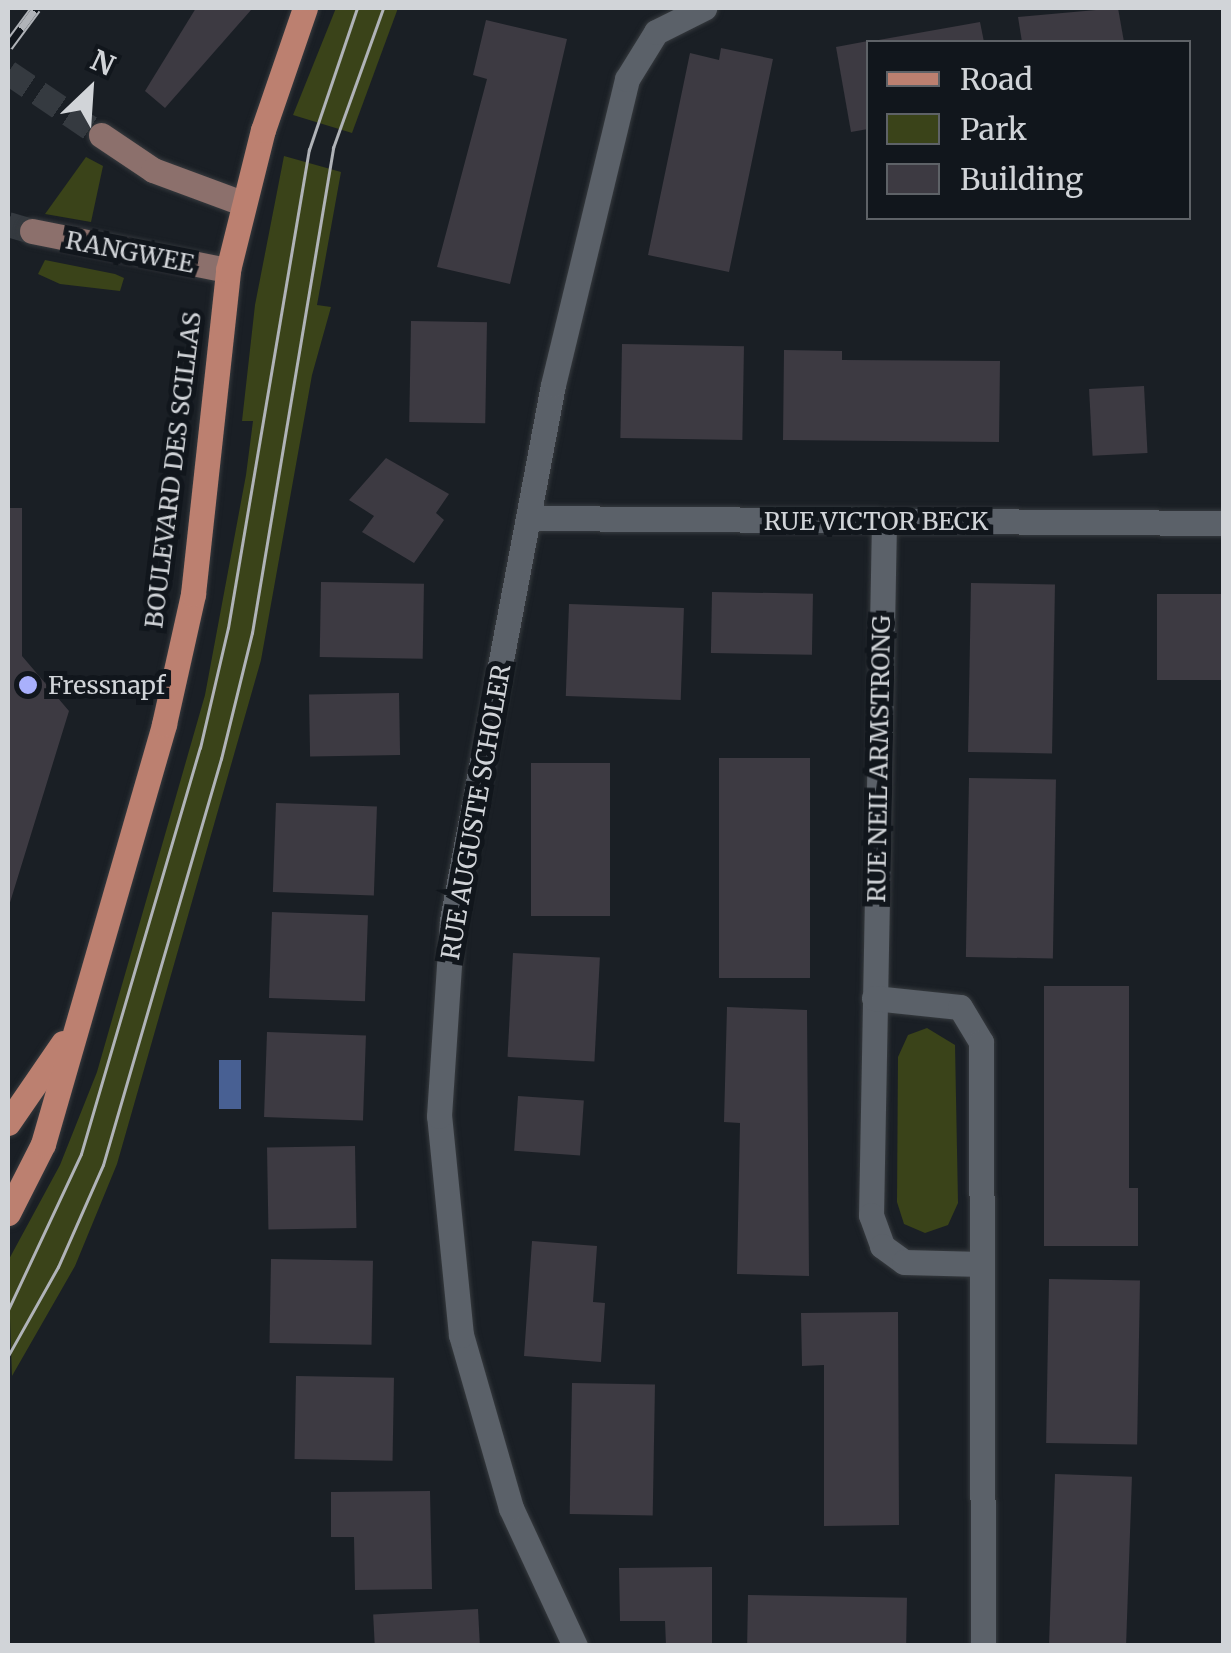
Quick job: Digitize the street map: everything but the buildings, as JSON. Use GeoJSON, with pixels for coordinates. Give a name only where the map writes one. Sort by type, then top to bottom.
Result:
{"type":"FeatureCollection","features":[{"type":"Feature","properties":{"kind":"main road","name":"BOULEVARD DES SCILLAS"},"geometry":{"type":"LineString","coordinates":[[8,1213],[43,1144],[71,1031],[164,724],[192,594],[228,270],[242,202],[305,8]]}},
{"type":"Feature","properties":{"kind":"main road"},"geometry":{"type":"LineString","coordinates":[[101,134],[153,170],[242,202]]}},
{"type":"Feature","properties":{"kind":"main road","name":"RANGWEE"},"geometry":{"type":"LineString","coordinates":[[32,231],[228,270]]}},
{"type":"Feature","properties":{"kind":"main road","name":"BOULEVARD DES SCILLAS"},"geometry":{"type":"LineString","coordinates":[[8,1122],[71,1031]]}},
{"type":"Feature","properties":{"kind":"street","name":"RUE AUGUSTE SCHOLER"},"geometry":{"type":"LineString","coordinates":[[574,1646],[511,1508],[461,1335],[439,1116],[452,920],[528,518],[627,79],[656,32],[704,8]]}},
{"type":"Feature","properties":{"kind":"street","name":"RUE VICTOR BECK"},"geometry":{"type":"LineString","coordinates":[[528,518],[1224,523]]}},
{"type":"Feature","properties":{"kind":"street","name":"RUE NEIL ARMSTRONG"},"geometry":{"type":"LineString","coordinates":[[884,521],[872,1215],[882,1246],[904,1262],[982,1264]]}},
{"type":"Feature","properties":{"kind":"street"},"geometry":{"type":"LineString","coordinates":[[874,998],[960,1007],[973,1020],[981,1042],[983,1646]]}},
{"type":"Feature","properties":{"kind":"green space"},"geometry":{"type":"Polygon","coordinates":[[[336,8],[398,8],[352,133],[293,115],[336,8]]]}},
{"type":"Feature","properties":{"kind":"green space"},"geometry":{"type":"Polygon","coordinates":[[[284,156],[341,172],[317,305],[331,307],[312,375],[261,660],[117,1164],[75,1266],[12,1376],[8,1261],[60,1165],[97,1072],[205,695],[246,475],[253,421],[242,421],[255,305],[284,156]]]}},
{"type":"Feature","properties":{"kind":"green space"},"geometry":{"type":"Polygon","coordinates":[[[86,157],[103,166],[91,222],[45,214],[86,157]]]}},
{"type":"Feature","properties":{"kind":"green space"},"geometry":{"type":"Polygon","coordinates":[[[45,260],[115,274],[124,278],[120,291],[60,284],[38,274],[45,260]]]}},
{"type":"Feature","properties":{"kind":"green space"},"geometry":{"type":"Polygon","coordinates":[[[927,1028],[955,1045],[958,1203],[948,1225],[925,1233],[904,1224],[897,1202],[898,1057],[908,1035],[927,1028]]]}},
{"type":"Feature","properties":{"kind":"water"},"geometry":{"type":"Polygon","coordinates":[[[219,1060],[241,1060],[241,1109],[219,1109],[219,1060]]]}},
{"type":"Feature","properties":{"kind":"tunnel"},"geometry":{"type":"LineString","coordinates":[[8,72],[101,135]]}},
{"type":"Feature","properties":{"kind":"tunnel"},"geometry":{"type":"LineString","coordinates":[[8,224],[32,231]]}},
{"type":"Feature","properties":{"kind":"tram line"},"geometry":{"type":"LineString","coordinates":[[8,1310],[81,1154],[200,748],[228,628],[309,150],[357,8]]}},
{"type":"Feature","properties":{"kind":"tram line"},"geometry":{"type":"LineString","coordinates":[[8,1356],[58,1267],[103,1165],[221,759],[252,633],[333,148],[383,8]]}},
{"type":"Feature","properties":{"kind":"railway"},"geometry":{"type":"LineString","coordinates":[[8,46],[36,8]]}},
{"type":"Feature","properties":{"kind":"place","name":"Fressnapf"},"geometry":{"type":"Point","coordinates":[28,685]}}]}
